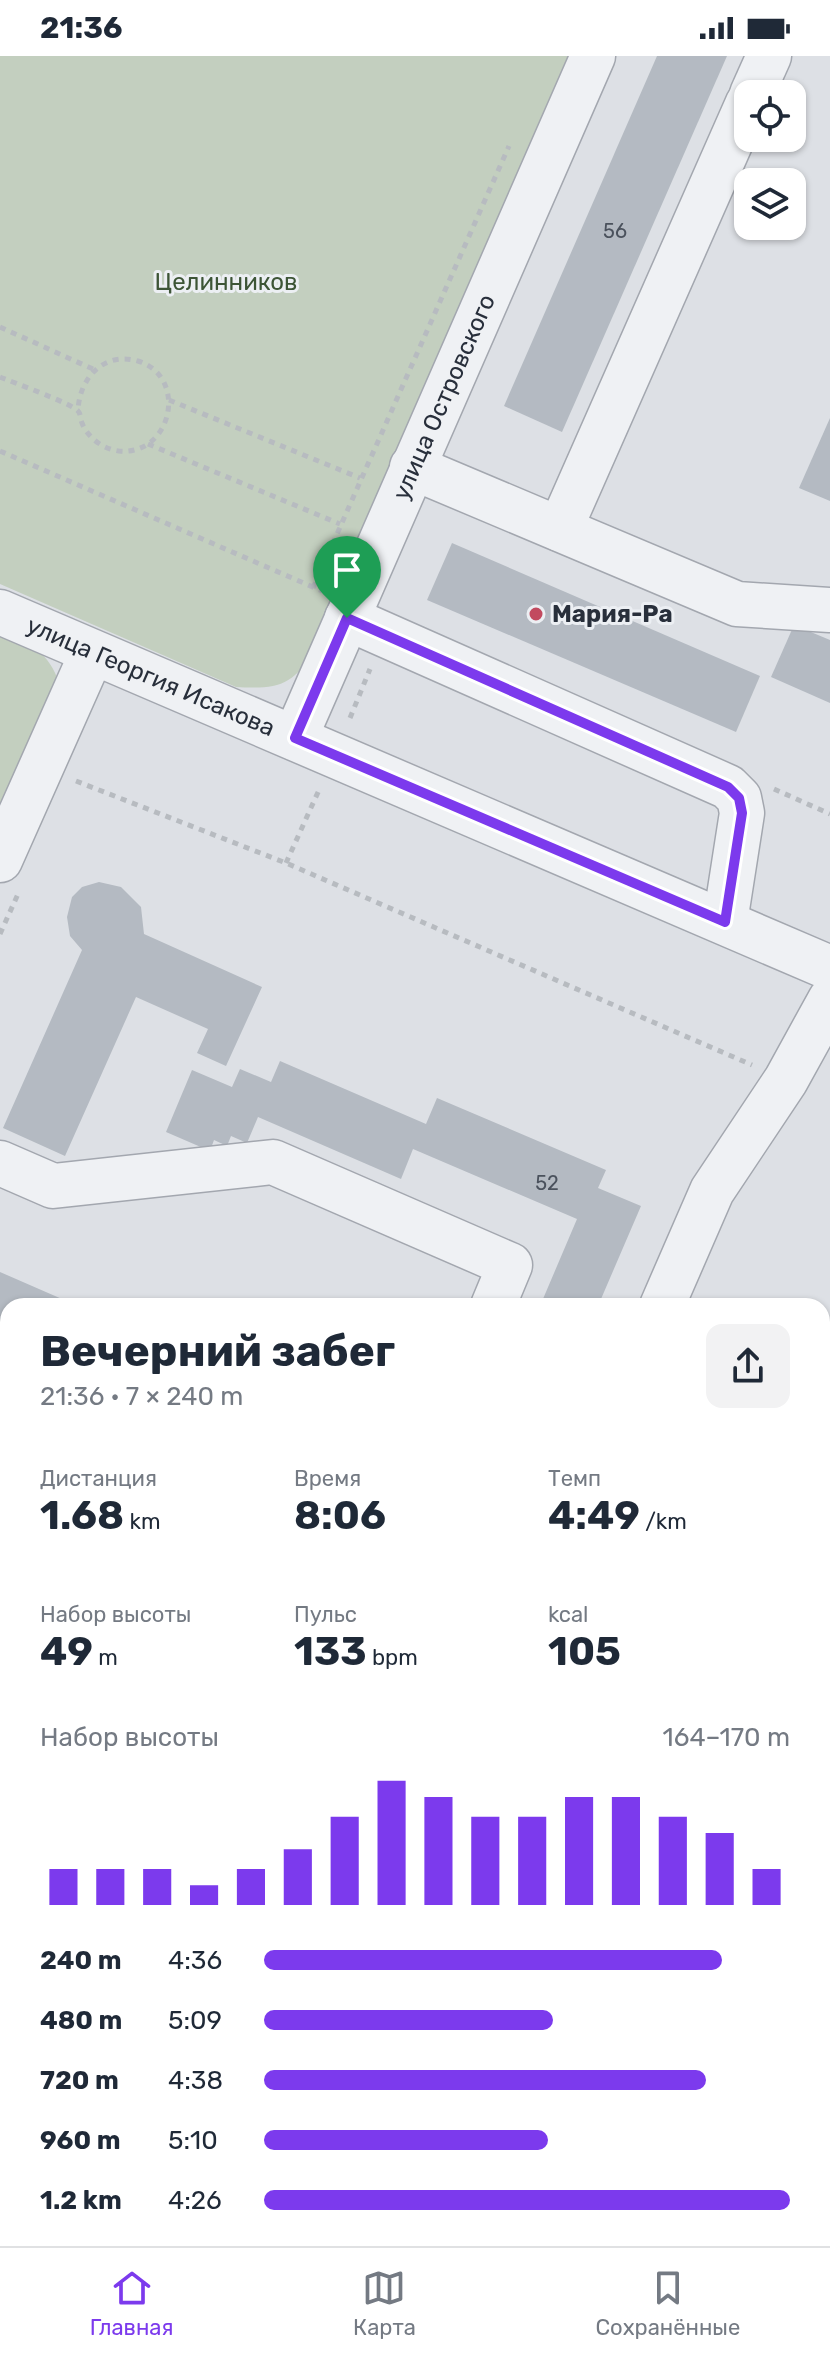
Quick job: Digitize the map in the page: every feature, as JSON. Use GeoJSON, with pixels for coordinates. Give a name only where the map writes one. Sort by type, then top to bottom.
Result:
{"type":"FeatureCollection","features":[{"type":"Feature","properties":{"kind":"street","name":"улица Островского"},"geometry":{"type":"LineString","coordinates":[[295,738],[593,56]]}},
{"type":"Feature","properties":{"kind":"street"},"geometry":{"type":"LineString","coordinates":[[758,80],[769,56]]}},
{"type":"Feature","properties":{"kind":"street"},"geometry":{"type":"LineString","coordinates":[[560,529],[734,135]]}},
{"type":"Feature","properties":{"kind":"street"},"geometry":{"type":"LineString","coordinates":[[412,467],[737,604],[830,610]]}},
{"type":"Feature","properties":{"kind":"street"},"geometry":{"type":"LineString","coordinates":[[350,611],[728,787],[739,798],[742,813],[725,922]]}},
{"type":"Feature","properties":{"kind":"street","name":"улица Георгия Исакова"},"geometry":{"type":"LineString","coordinates":[[0,612],[830,968]]}},
{"type":"Feature","properties":{"kind":"street"},"geometry":{"type":"LineString","coordinates":[[0,860],[92,653]]}},
{"type":"Feature","properties":{"kind":"street"},"geometry":{"type":"LineString","coordinates":[[665,1298],[712,1191],[786,1080],[830,1000]]}},
{"type":"Feature","properties":{"kind":"street"},"geometry":{"type":"LineString","coordinates":[[0,1163],[53,1186],[273,1162],[510,1265],[496,1298]]}},
{"type":"Feature","properties":{"kind":"path"},"geometry":{"type":"LineString","coordinates":[[313,588],[510,143]]}},
{"type":"Feature","properties":{"kind":"path"},"geometry":{"type":"LineString","coordinates":[[0,327],[95,370]]}},
{"type":"Feature","properties":{"kind":"path"},"geometry":{"type":"LineString","coordinates":[[108,362],[139,362],[162,379],[169,400],[167,422],[148,444],[119,451],[105,447],[83,426],[78,411],[84,381],[108,362]]}},
{"type":"Feature","properties":{"kind":"path"},"geometry":{"type":"LineString","coordinates":[[0,377],[78,411]]}},
{"type":"Feature","properties":{"kind":"path"},"geometry":{"type":"LineString","coordinates":[[169,400],[360,478]]}},
{"type":"Feature","properties":{"kind":"path"},"geometry":{"type":"LineString","coordinates":[[148,444],[340,524]]}},
{"type":"Feature","properties":{"kind":"path"},"geometry":{"type":"LineString","coordinates":[[0,451],[313,588],[350,611]]}},
{"type":"Feature","properties":{"kind":"path"},"geometry":{"type":"LineString","coordinates":[[69,778],[286,863],[786,1080]]}},
{"type":"Feature","properties":{"kind":"path"},"geometry":{"type":"LineString","coordinates":[[286,863],[323,781]]}},
{"type":"Feature","properties":{"kind":"green space","name":"Целинников"},"geometry":{"type":"Polygon","coordinates":[[[0,56],[569,56],[314,649],[299,671],[282,683],[236,687],[0,584],[0,56]]]}},
{"type":"Feature","properties":{"kind":"green space"},"geometry":{"type":"Polygon","coordinates":[[[0,632],[38,651],[50,664],[60,685],[0,827],[0,632]]]}},
{"type":"Feature","properties":{"kind":"building"},"geometry":{"type":"Polygon","coordinates":[[[657,56],[727,56],[562,432],[504,406],[657,56]]]}},
{"type":"Feature","properties":{"kind":"building"},"geometry":{"type":"Polygon","coordinates":[[[830,418],[830,501],[799,488],[830,418]]]}},
{"type":"Feature","properties":{"kind":"building"},"geometry":{"type":"Polygon","coordinates":[[[452,543],[760,676],[736,732],[427,600],[452,543]]]}},
{"type":"Feature","properties":{"kind":"building"},"geometry":{"type":"Polygon","coordinates":[[[794,625],[830,640],[830,703],[771,677],[794,625]]]}},
{"type":"Feature","properties":{"kind":"building"},"geometry":{"type":"Polygon","coordinates":[[[99,882],[121,887],[141,907],[144,934],[262,987],[226,1066],[197,1053],[208,1029],[136,997],[65,1156],[3,1128],[82,950],[70,936],[67,917],[72,897],[82,887],[99,882]]]}},
{"type":"Feature","properties":{"kind":"building"},"geometry":{"type":"Polygon","coordinates":[[[280,1061],[426,1124],[437,1098],[606,1170],[598,1188],[641,1206],[601,1298],[543,1298],[577,1219],[413,1149],[401,1179],[258,1117],[247,1143],[231,1136],[227,1146],[214,1140],[210,1151],[166,1132],[192,1070],[232,1087],[240,1069],[271,1082],[280,1061]]]}},
{"type":"Feature","properties":{"kind":"building"},"geometry":{"type":"Polygon","coordinates":[[[0,1272],[60,1298],[0,1298],[0,1272]]]}},
{"type":"Feature","properties":{"kind":"place","name":"Мария-Ра"},"geometry":{"type":"Point","coordinates":[536,614]}},
{"type":"Feature","properties":{"kind":"route"},"geometry":{"type":"LineString","coordinates":[[347,618],[728,787],[739,798],[742,813],[725,922],[295,738],[347,618]]}}]}
